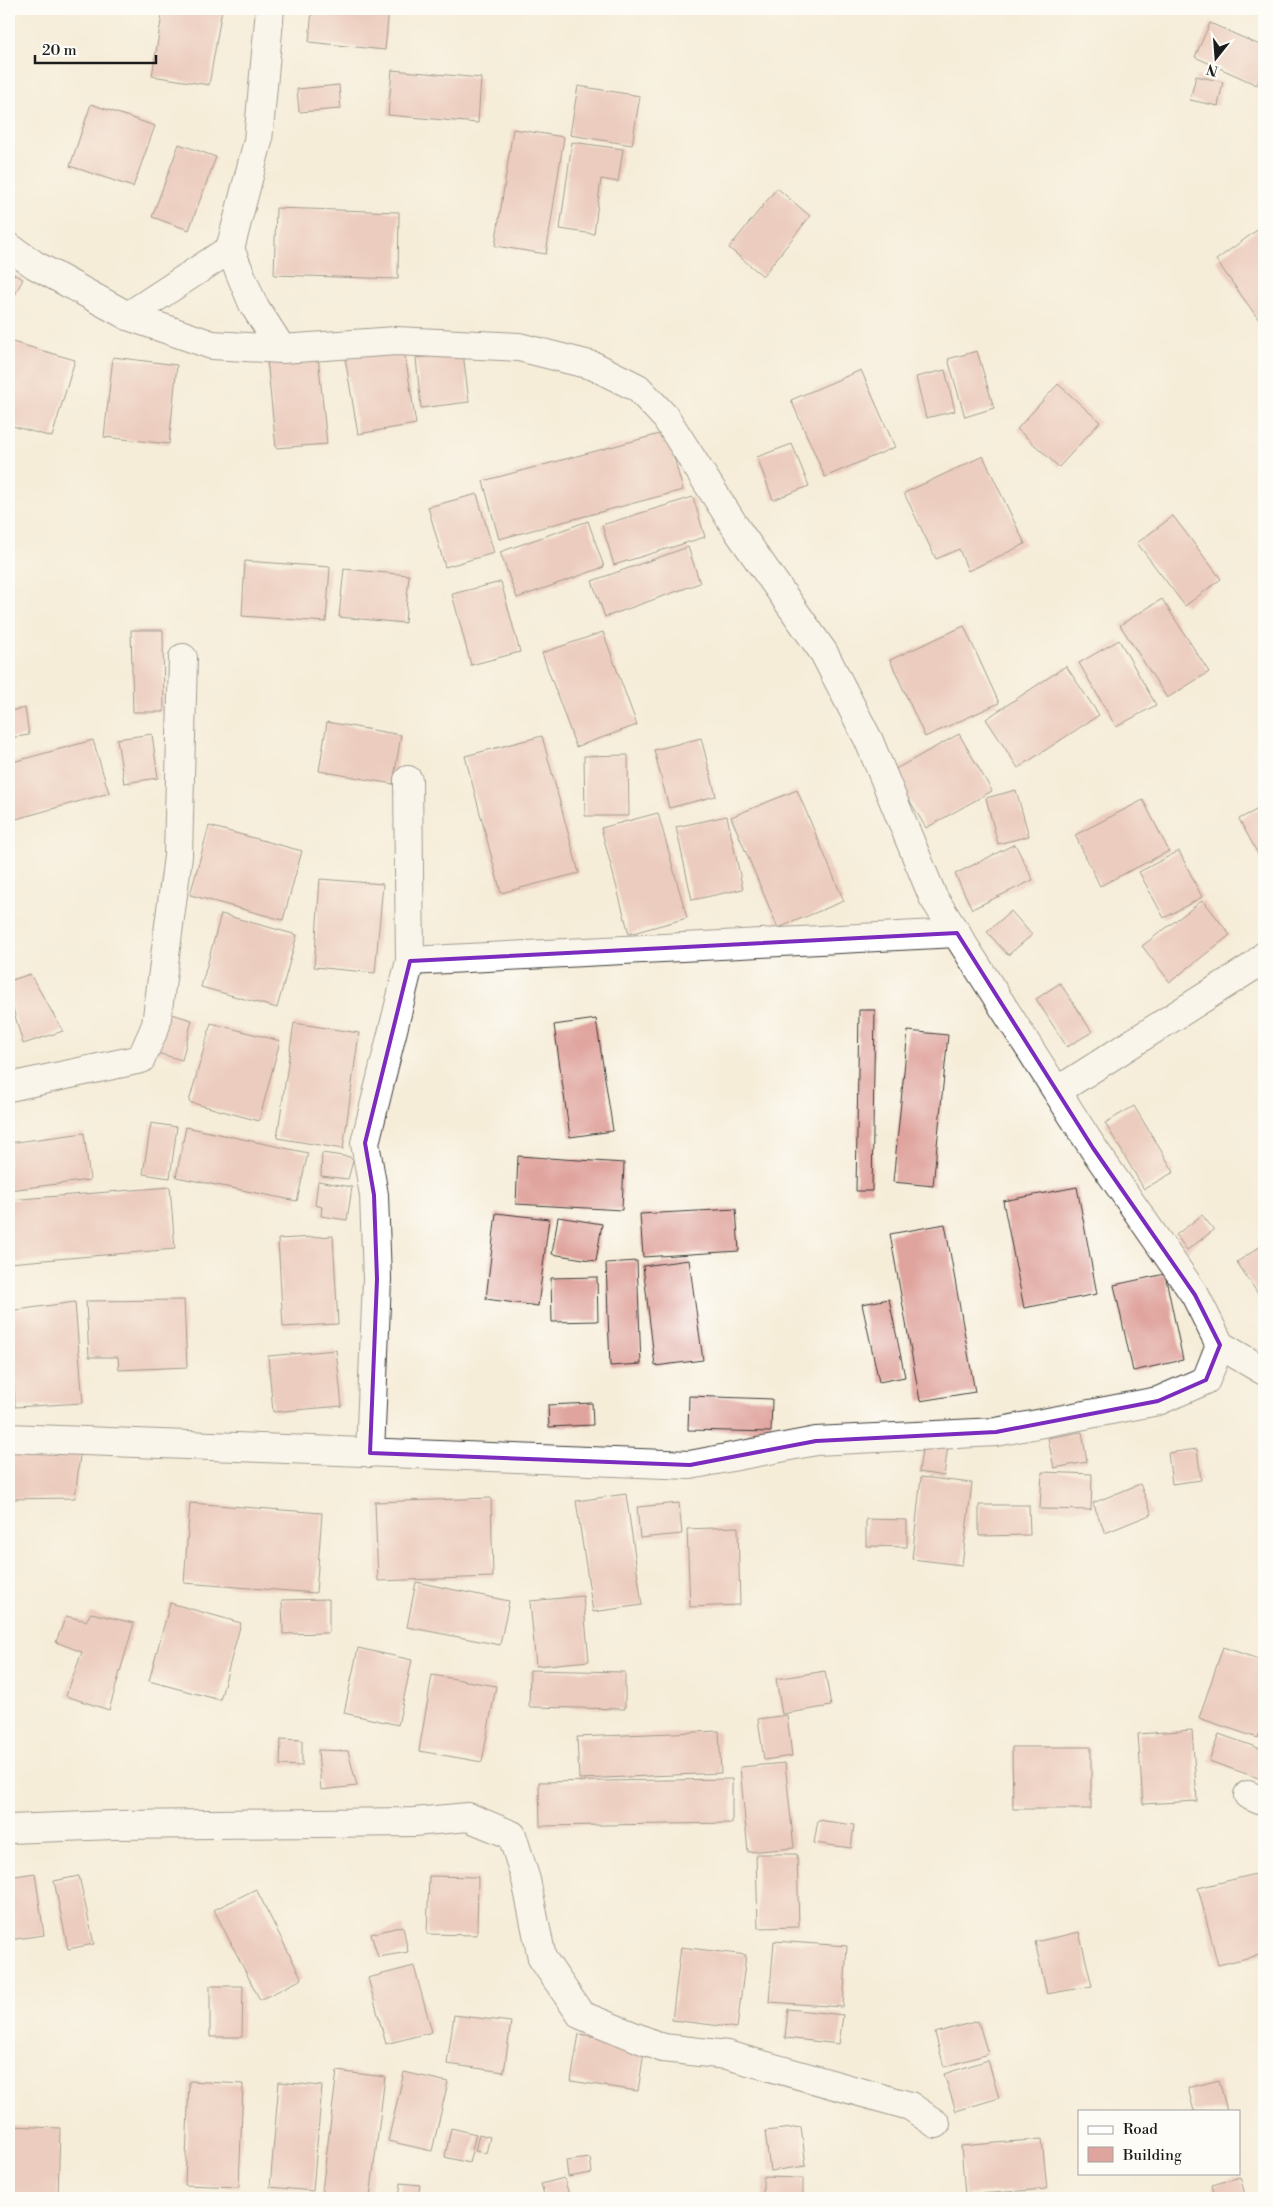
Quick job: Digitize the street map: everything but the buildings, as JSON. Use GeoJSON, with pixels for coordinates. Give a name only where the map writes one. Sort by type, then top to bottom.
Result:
{"type":"FeatureCollection","features":[{"type":"Feature","properties":{"kind":"street"},"geometry":{"type":"LineString","coordinates":[[270,9],[258,141],[230,249],[253,304],[282,349]]}},
{"type":"Feature","properties":{"kind":"street"},"geometry":{"type":"LineString","coordinates":[[9,247],[35,265],[128,316],[212,345],[282,349],[396,341],[519,347],[594,366],[638,388],[666,418],[738,531],[824,653],[869,741],[933,897],[1093,1148],[1195,1294],[1220,1345],[1264,1371]]}},
{"type":"Feature","properties":{"kind":"street"},"geometry":{"type":"LineString","coordinates":[[128,316],[230,249]]}},
{"type":"Feature","properties":{"kind":"street"},"geometry":{"type":"LineString","coordinates":[[9,1087],[141,1059],[156,1025],[178,856],[183,658]]}},
{"type":"Feature","properties":{"kind":"street"},"geometry":{"type":"LineString","coordinates":[[370,1453],[377,1279],[374,1195],[365,1143],[410,961],[408,780]]}},
{"type":"Feature","properties":{"kind":"street"},"geometry":{"type":"LineString","coordinates":[[410,961],[957,933]]}},
{"type":"Feature","properties":{"kind":"street"},"geometry":{"type":"LineString","coordinates":[[1057,1091],[1252,967],[1264,956]]}},
{"type":"Feature","properties":{"kind":"street"},"geometry":{"type":"LineString","coordinates":[[9,1438],[690,1465],[816,1441],[996,1432],[1158,1401],[1206,1380],[1220,1345]]}},
{"type":"Feature","properties":{"kind":"street"},"geometry":{"type":"LineString","coordinates":[[9,1829],[414,1822],[468,1817],[512,1835],[526,1880],[542,1958],[581,2015],[663,2048],[727,2055],[910,2106],[936,2124]]}},
{"type":"Feature","properties":{"kind":"highlighted area"},"geometry":{"type":"Polygon","coordinates":[[[957,933],[1093,1148],[1195,1295],[1220,1345],[1206,1380],[1158,1401],[996,1432],[816,1441],[690,1465],[370,1453],[377,1279],[374,1195],[365,1143],[410,961],[957,933]]]}}]}
